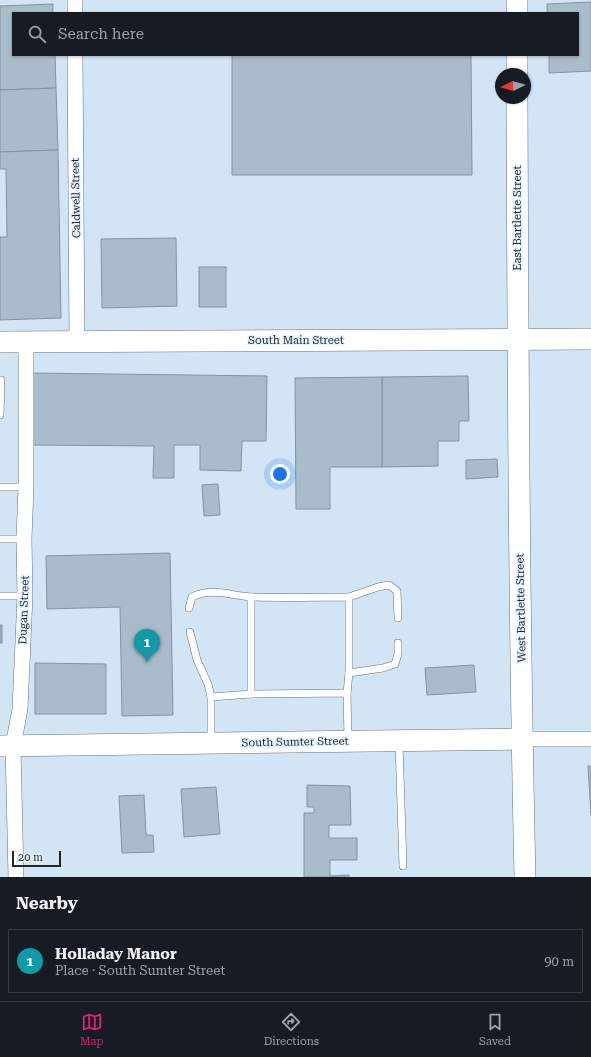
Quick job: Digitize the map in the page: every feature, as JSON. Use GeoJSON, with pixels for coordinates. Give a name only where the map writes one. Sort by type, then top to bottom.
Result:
{"type":"FeatureCollection","features":[{"type":"Feature","properties":{"kind":"street"},"geometry":{"type":"LineString","coordinates":[[75,12],[76,0]]}},
{"type":"Feature","properties":{"kind":"street"},"geometry":{"type":"LineString","coordinates":[[517,0],[517,12]]}},
{"type":"Feature","properties":{"kind":"street","name":"Caldwell Street"},"geometry":{"type":"LineString","coordinates":[[75,56],[77,342]]}},
{"type":"Feature","properties":{"kind":"street"},"geometry":{"type":"LineString","coordinates":[[517,56],[517,68]]}},
{"type":"Feature","properties":{"kind":"street","name":"East Bartlette Street"},"geometry":{"type":"LineString","coordinates":[[517,104],[518,339]]}},
{"type":"Feature","properties":{"kind":"street","name":"West Bartlette Street"},"geometry":{"type":"LineString","coordinates":[[518,339],[522,740],[526,877]]}},
{"type":"Feature","properties":{"kind":"street","name":"South Main Street"},"geometry":{"type":"LineString","coordinates":[[0,342],[591,339]]}},
{"type":"Feature","properties":{"kind":"street","name":"Dugan Street"},"geometry":{"type":"LineString","coordinates":[[16,877],[7,746],[20,709],[25,596],[24,539],[26,487],[26,342]]}},
{"type":"Feature","properties":{"kind":"street","name":"South Sumter Street"},"geometry":{"type":"LineString","coordinates":[[7,746],[591,739]]}},
{"type":"Feature","properties":{"kind":"lane"},"geometry":{"type":"LineString","coordinates":[[0,415],[1,380]]}},
{"type":"Feature","properties":{"kind":"lane"},"geometry":{"type":"LineString","coordinates":[[0,487],[26,487]]}},
{"type":"Feature","properties":{"kind":"lane"},"geometry":{"type":"LineString","coordinates":[[0,539],[24,539]]}},
{"type":"Feature","properties":{"kind":"lane"},"geometry":{"type":"LineString","coordinates":[[189,608],[192,597],[202,592],[251,597],[349,597],[378,587],[389,585],[397,591],[398,618]]}},
{"type":"Feature","properties":{"kind":"lane"},"geometry":{"type":"LineString","coordinates":[[0,596],[25,596]]}},
{"type":"Feature","properties":{"kind":"lane"},"geometry":{"type":"LineString","coordinates":[[251,597],[251,694]]}},
{"type":"Feature","properties":{"kind":"lane"},"geometry":{"type":"LineString","coordinates":[[348,742],[347,693],[349,673],[349,597]]}},
{"type":"Feature","properties":{"kind":"lane"},"geometry":{"type":"LineString","coordinates":[[190,632],[197,660],[208,684],[211,697],[211,743]]}},
{"type":"Feature","properties":{"kind":"lane"},"geometry":{"type":"LineString","coordinates":[[349,673],[383,668],[394,664],[398,654],[398,643]]}},
{"type":"Feature","properties":{"kind":"lane"},"geometry":{"type":"LineString","coordinates":[[211,697],[251,694],[347,693]]}},
{"type":"Feature","properties":{"kind":"lane"},"geometry":{"type":"LineString","coordinates":[[399,741],[403,866]]}},
{"type":"Feature","properties":{"kind":"building"},"geometry":{"type":"Polygon","coordinates":[[[591,2],[591,71],[549,73],[549,56],[579,56],[579,12],[547,12],[547,4],[591,2]]]}},
{"type":"Feature","properties":{"kind":"building"},"geometry":{"type":"Polygon","coordinates":[[[53,4],[53,12],[12,12],[12,56],[55,56],[56,88],[0,90],[0,6],[53,4]]]}},
{"type":"Feature","properties":{"kind":"building"},"geometry":{"type":"Polygon","coordinates":[[[232,56],[471,56],[472,175],[232,175],[232,56]]]}},
{"type":"Feature","properties":{"kind":"building"},"geometry":{"type":"Polygon","coordinates":[[[56,88],[58,150],[0,152],[0,90],[56,88]]]}},
{"type":"Feature","properties":{"kind":"building"},"geometry":{"type":"Polygon","coordinates":[[[58,150],[61,318],[0,320],[0,237],[7,237],[6,169],[0,169],[0,152],[58,150]]]}},
{"type":"Feature","properties":{"kind":"building"},"geometry":{"type":"Polygon","coordinates":[[[176,238],[177,306],[102,308],[101,239],[176,238]]]}},
{"type":"Feature","properties":{"kind":"building"},"geometry":{"type":"Polygon","coordinates":[[[199,267],[226,267],[226,307],[199,307],[199,267]]]}},
{"type":"Feature","properties":{"kind":"building"},"geometry":{"type":"Polygon","coordinates":[[[32,373],[267,376],[266,441],[242,441],[241,471],[200,470],[200,445],[174,445],[174,478],[153,478],[154,446],[31,445],[32,373]]]}},
{"type":"Feature","properties":{"kind":"building"},"geometry":{"type":"Polygon","coordinates":[[[468,376],[469,421],[459,421],[459,441],[438,441],[438,466],[382,467],[382,377],[468,376]]]}},
{"type":"Feature","properties":{"kind":"building"},"geometry":{"type":"Polygon","coordinates":[[[382,377],[382,467],[330,467],[330,509],[296,509],[295,378],[382,377]]]}},
{"type":"Feature","properties":{"kind":"building"},"geometry":{"type":"Polygon","coordinates":[[[497,459],[498,477],[466,479],[466,460],[497,459]]]}},
{"type":"Feature","properties":{"kind":"building"},"geometry":{"type":"Polygon","coordinates":[[[218,484],[220,515],[204,516],[202,485],[218,484]]]}},
{"type":"Feature","properties":{"kind":"building"},"geometry":{"type":"Polygon","coordinates":[[[170,553],[173,715],[122,716],[120,607],[47,609],[46,556],[170,553]]]}},
{"type":"Feature","properties":{"kind":"building"},"geometry":{"type":"Polygon","coordinates":[[[0,625],[2,625],[2,643],[0,643],[0,625]]]}},
{"type":"Feature","properties":{"kind":"building"},"geometry":{"type":"Polygon","coordinates":[[[35,663],[106,664],[106,714],[35,714],[35,663]]]}},
{"type":"Feature","properties":{"kind":"building"},"geometry":{"type":"Polygon","coordinates":[[[474,665],[476,692],[427,695],[425,668],[474,665]]]}},
{"type":"Feature","properties":{"kind":"building"},"geometry":{"type":"Polygon","coordinates":[[[588,766],[591,766],[591,815],[588,766]]]}},
{"type":"Feature","properties":{"kind":"building"},"geometry":{"type":"Polygon","coordinates":[[[307,785],[350,786],[351,825],[329,825],[329,838],[357,838],[357,860],[330,860],[330,876],[349,875],[349,877],[304,877],[304,813],[314,813],[314,807],[307,807],[307,785]]]}},
{"type":"Feature","properties":{"kind":"building"},"geometry":{"type":"Polygon","coordinates":[[[216,787],[220,834],[184,837],[181,789],[216,787]]]}},
{"type":"Feature","properties":{"kind":"building"},"geometry":{"type":"Polygon","coordinates":[[[144,795],[146,835],[153,835],[154,852],[122,853],[119,796],[144,795]]]}},
{"type":"Feature","properties":{"kind":"place","name":"Holladay Manor"},"geometry":{"type":"Point","coordinates":[147,662]}}]}
